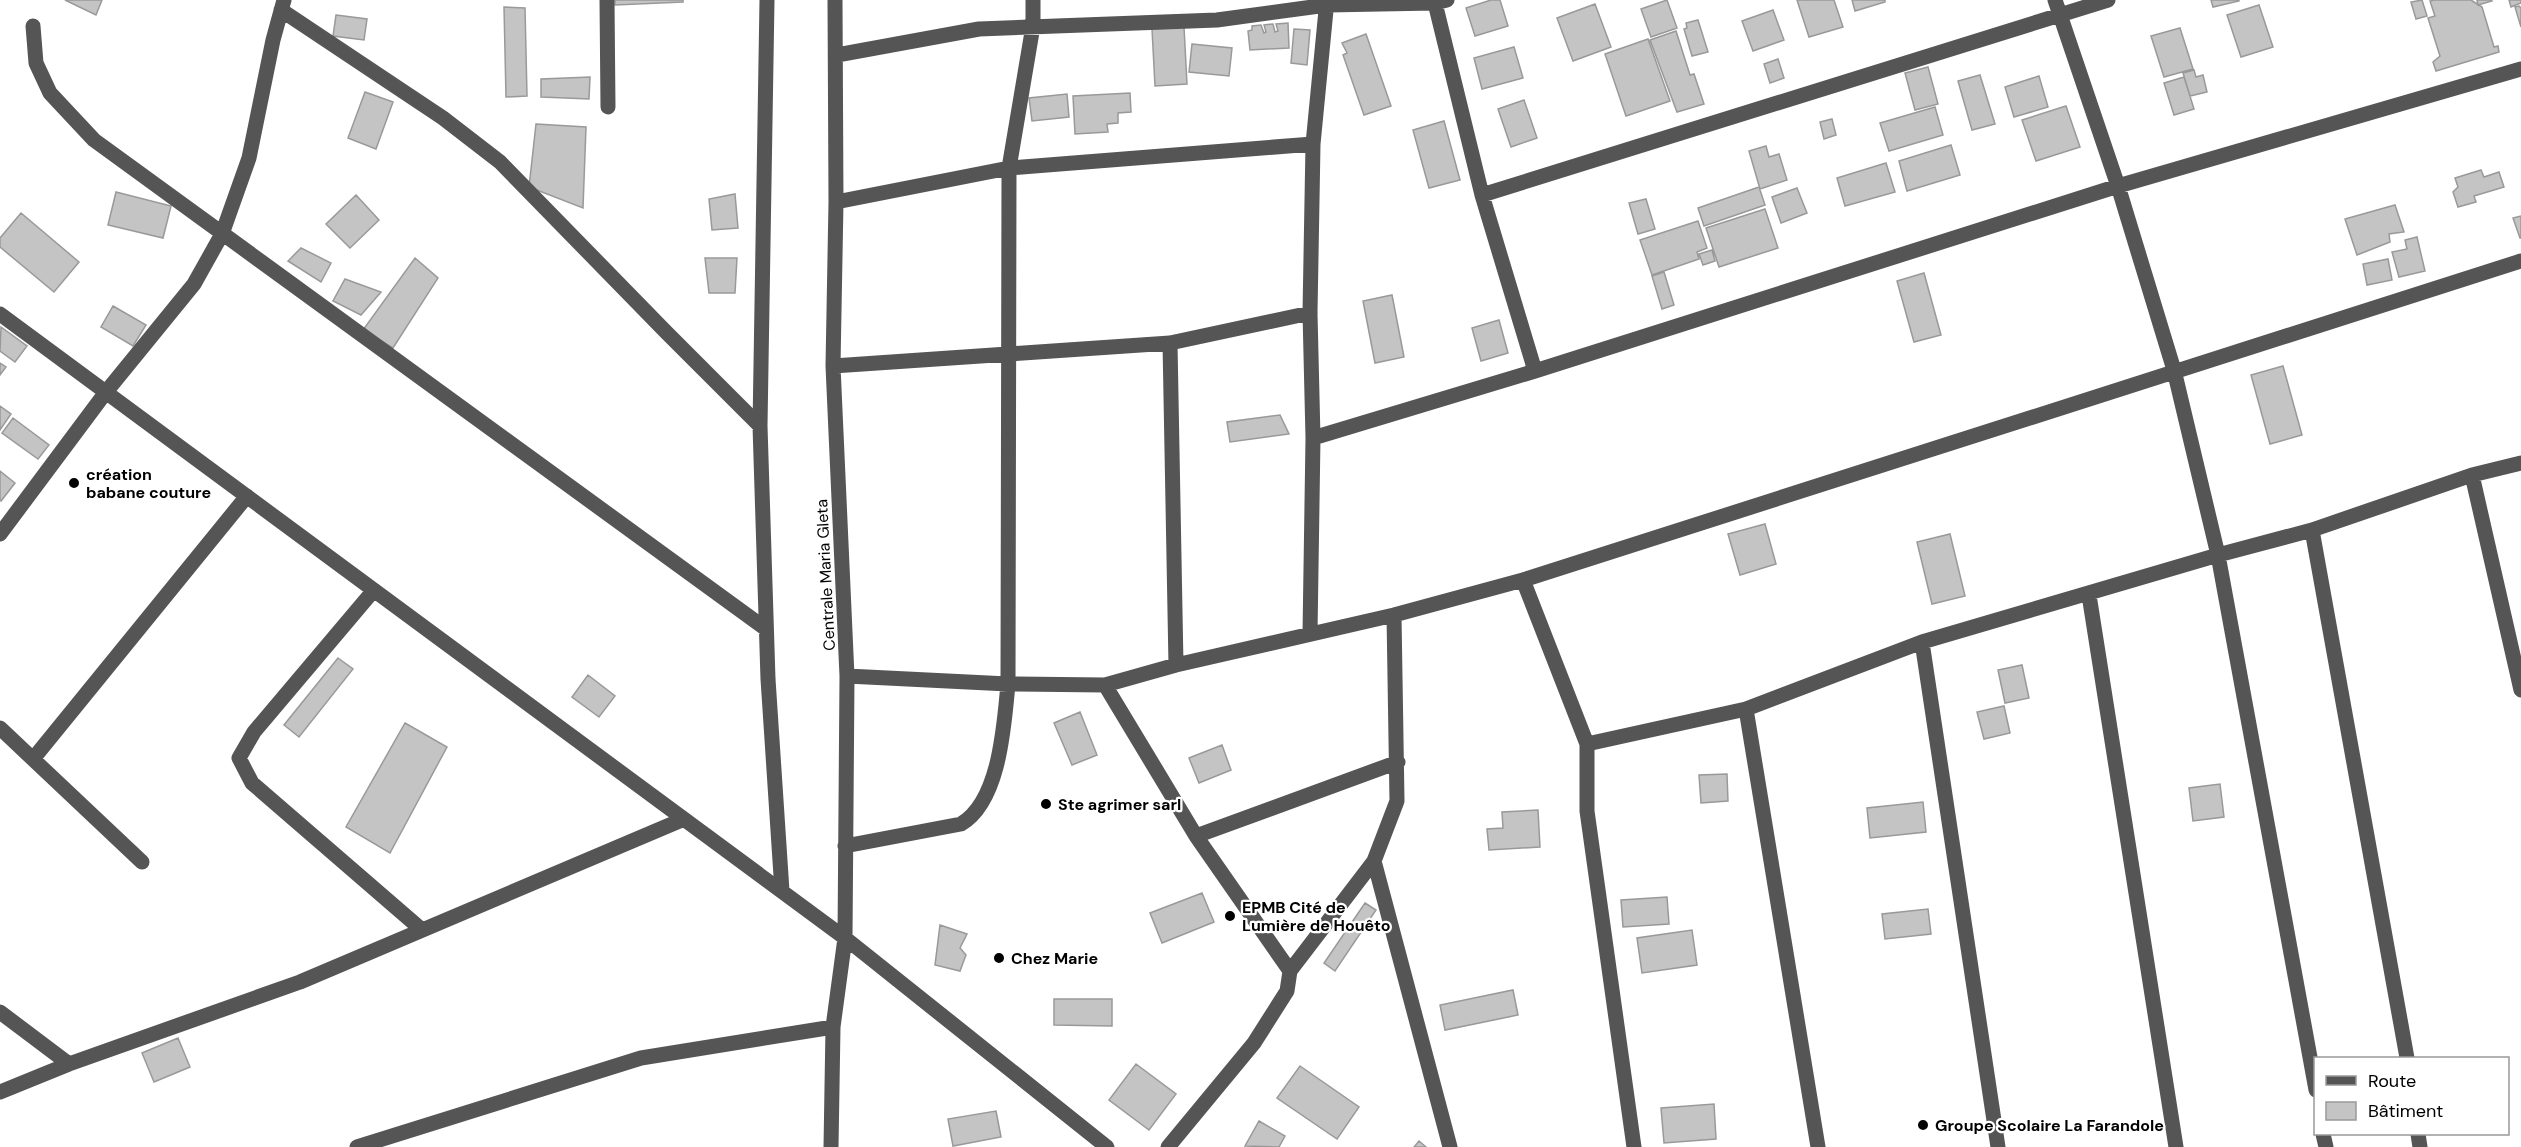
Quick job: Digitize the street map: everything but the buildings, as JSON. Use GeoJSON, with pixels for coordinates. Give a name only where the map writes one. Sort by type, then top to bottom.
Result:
{"type":"FeatureCollection","features":[{"type":"Feature","properties":{"kind":"street"},"geometry":{"type":"LineString","coordinates":[[607,0],[608,107]]}},
{"type":"Feature","properties":{"kind":"street"},"geometry":{"type":"LineString","coordinates":[[766,0],[760,426],[766,629],[782,891]]}},
{"type":"Feature","properties":{"kind":"street","name":"Centrale Maria Gleta"},"geometry":{"type":"LineString","coordinates":[[831,1147],[832,1028],[844,938],[847,676],[833,366],[837,55],[835,0]]}},
{"type":"Feature","properties":{"kind":"street"},"geometry":{"type":"LineString","coordinates":[[845,846],[961,824],[978,808],[1002,745],[1008,684],[1009,168],[1033,26],[1033,0]]}},
{"type":"Feature","properties":{"kind":"street"},"geometry":{"type":"LineString","coordinates":[[1482,195],[2058,7],[2108,0]]}},
{"type":"Feature","properties":{"kind":"street"},"geometry":{"type":"LineString","coordinates":[[837,55],[979,29],[1217,20],[1327,3],[1441,2],[1482,195],[1535,371]]}},
{"type":"Feature","properties":{"kind":"street"},"geometry":{"type":"LineString","coordinates":[[1310,634],[1313,438],[1310,314],[1313,144],[1327,3]]}},
{"type":"Feature","properties":{"kind":"street"},"geometry":{"type":"LineString","coordinates":[[0,534],[106,392],[194,284],[222,234],[249,158],[283,5],[443,118],[500,162],[760,426]]}},
{"type":"Feature","properties":{"kind":"street"},"geometry":{"type":"LineString","coordinates":[[2058,7],[2118,186],[2174,370],[2218,555],[2314,1079]]}},
{"type":"Feature","properties":{"kind":"street"},"geometry":{"type":"LineString","coordinates":[[33,26],[36,63],[50,93],[94,140],[766,629]]}},
{"type":"Feature","properties":{"kind":"street"},"geometry":{"type":"LineString","coordinates":[[1313,438],[1535,371],[2118,186],[2521,69]]}},
{"type":"Feature","properties":{"kind":"street"},"geometry":{"type":"LineString","coordinates":[[836,202],[1009,168],[1313,144]]}},
{"type":"Feature","properties":{"kind":"street"},"geometry":{"type":"LineString","coordinates":[[847,676],[1008,684],[1105,685],[1176,665],[1394,615],[1523,579],[2521,261]]}},
{"type":"Feature","properties":{"kind":"street"},"geometry":{"type":"LineString","coordinates":[[0,314],[782,891],[1107,1147]]}},
{"type":"Feature","properties":{"kind":"street"},"geometry":{"type":"LineString","coordinates":[[833,366],[1008,356],[1170,343],[1310,314]]}},
{"type":"Feature","properties":{"kind":"street"},"geometry":{"type":"LineString","coordinates":[[1170,343],[1176,665]]}},
{"type":"Feature","properties":{"kind":"street"},"geometry":{"type":"LineString","coordinates":[[1587,744],[1746,709],[1922,642],[2089,595],[2218,555],[2312,530],[2472,475],[2521,463]]}},
{"type":"Feature","properties":{"kind":"street"},"geometry":{"type":"LineString","coordinates":[[2472,475],[2521,690]]}},
{"type":"Feature","properties":{"kind":"street"},"geometry":{"type":"LineString","coordinates":[[33,759],[247,496]]}},
{"type":"Feature","properties":{"kind":"street"},"geometry":{"type":"LineString","coordinates":[[2312,530],[2407,1057]]}},
{"type":"Feature","properties":{"kind":"street"},"geometry":{"type":"LineString","coordinates":[[1523,579],[1587,744],[1587,811],[1634,1147]]}},
{"type":"Feature","properties":{"kind":"street"},"geometry":{"type":"LineString","coordinates":[[374,590],[254,732],[238,758],[252,783],[422,930]]}},
{"type":"Feature","properties":{"kind":"street"},"geometry":{"type":"LineString","coordinates":[[2089,595],[2176,1147]]}},
{"type":"Feature","properties":{"kind":"street"},"geometry":{"type":"LineString","coordinates":[[1168,1147],[1254,1043],[1287,991],[1290,972],[1374,861],[1397,801],[1394,615]]}},
{"type":"Feature","properties":{"kind":"street"},"geometry":{"type":"LineString","coordinates":[[1922,642],[1998,1147]]}},
{"type":"Feature","properties":{"kind":"street"},"geometry":{"type":"LineString","coordinates":[[1105,685],[1196,836],[1290,972]]}},
{"type":"Feature","properties":{"kind":"street"},"geometry":{"type":"LineString","coordinates":[[1746,709],[1818,1147]]}},
{"type":"Feature","properties":{"kind":"street"},"geometry":{"type":"LineString","coordinates":[[0,728],[142,862]]}},
{"type":"Feature","properties":{"kind":"street"},"geometry":{"type":"LineString","coordinates":[[1196,836],[1398,762]]}},
{"type":"Feature","properties":{"kind":"street"},"geometry":{"type":"LineString","coordinates":[[0,1092],[69,1064],[300,982],[684,819]]}},
{"type":"Feature","properties":{"kind":"street"},"geometry":{"type":"LineString","coordinates":[[1374,861],[1450,1147]]}},
{"type":"Feature","properties":{"kind":"street"},"geometry":{"type":"LineString","coordinates":[[0,1012],[69,1064]]}},
{"type":"Feature","properties":{"kind":"street"},"geometry":{"type":"LineString","coordinates":[[357,1147],[641,1058],[832,1028]]}},
{"type":"Feature","properties":{"kind":"place","name":"création babane couture"},"geometry":{"type":"Point","coordinates":[74,483]}},
{"type":"Feature","properties":{"kind":"place","name":"Ste agrimer sarl"},"geometry":{"type":"Point","coordinates":[1046,804]}},
{"type":"Feature","properties":{"kind":"place","name":"EPMB Cité de Lumière de Houêto"},"geometry":{"type":"Point","coordinates":[1230,916]}},
{"type":"Feature","properties":{"kind":"place","name":"Chez Marie"},"geometry":{"type":"Point","coordinates":[999,958]}},
{"type":"Feature","properties":{"kind":"place","name":"Groupe Scolaire La Farandole"},"geometry":{"type":"Point","coordinates":[1923,1125]}}]}
